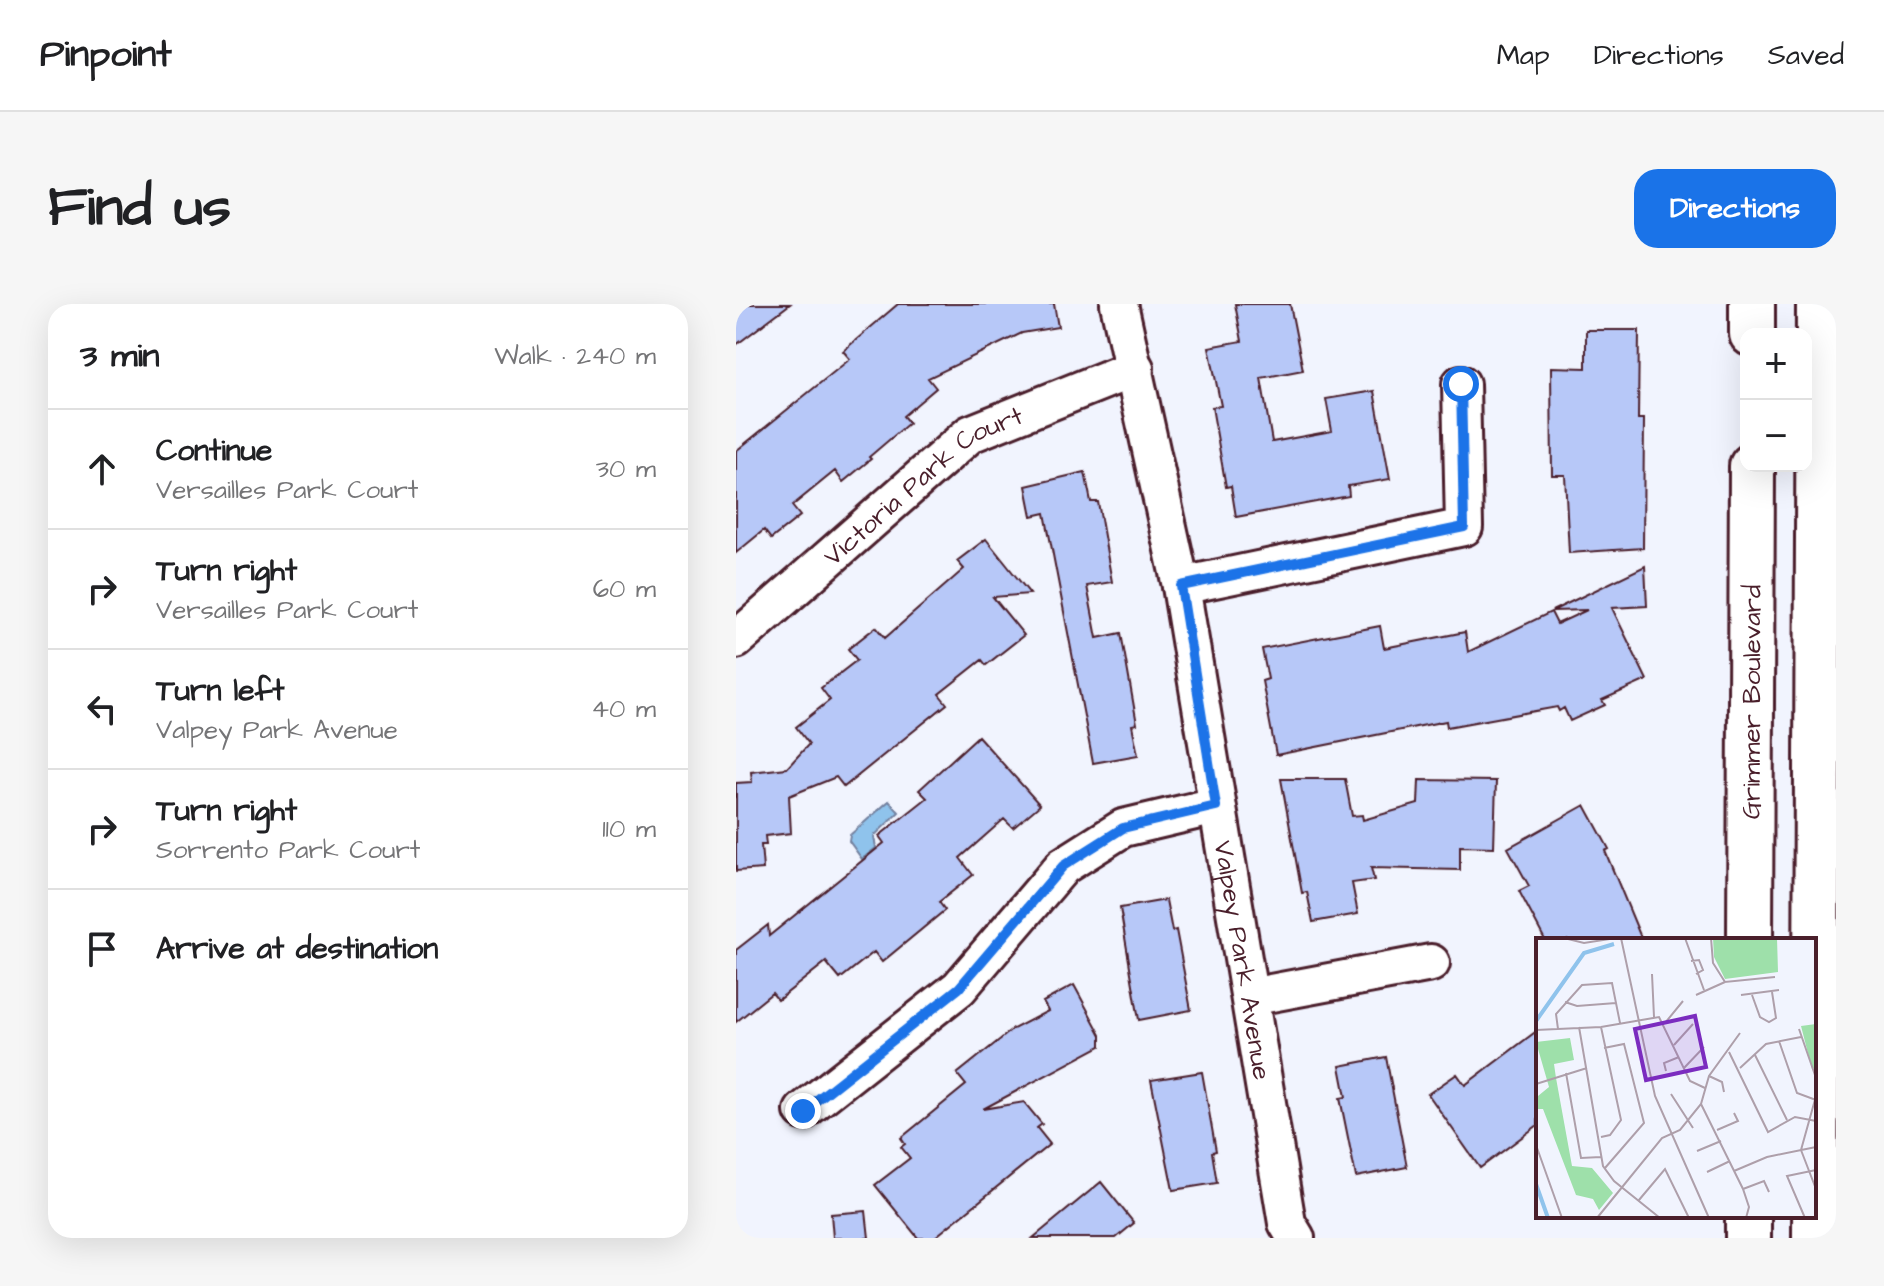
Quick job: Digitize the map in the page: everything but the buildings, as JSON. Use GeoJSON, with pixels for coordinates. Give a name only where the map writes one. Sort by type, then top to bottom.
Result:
{"type":"FeatureCollection","features":[{"type":"Feature","properties":{"kind":"main road"},"geometry":{"type":"LineString","coordinates":[[1752,304],[1752,328]]}},
{"type":"Feature","properties":{"kind":"main road"},"geometry":{"type":"LineString","coordinates":[[1816,1004],[1819,304]]}},
{"type":"Feature","properties":{"kind":"main road","name":"Grimmer Boulevard"},"geometry":{"type":"LineString","coordinates":[[1750,938],[1752,472]]}},
{"type":"Feature","properties":{"kind":"main road"},"geometry":{"type":"LineString","coordinates":[[1815,1218],[1815,1238]]}},
{"type":"Feature","properties":{"kind":"street","name":"Valpey Park Avenue"},"geometry":{"type":"LineString","coordinates":[[1119,304],[1181,586],[1250,997],[1280,1233]]}},
{"type":"Feature","properties":{"kind":"street","name":"Victoria Park Court"},"geometry":{"type":"LineString","coordinates":[[736,640],[970,434],[1135,368]]}},
{"type":"Feature","properties":{"kind":"street"},"geometry":{"type":"LineString","coordinates":[[1181,586],[1464,527],[1461,384]]}},
{"type":"Feature","properties":{"kind":"street"},"geometry":{"type":"LineString","coordinates":[[803,1111],[959,988],[1063,866],[1123,828],[1216,806]]}},
{"type":"Feature","properties":{"kind":"street"},"geometry":{"type":"LineString","coordinates":[[1250,997],[1431,963]]}},
{"type":"Feature","properties":{"kind":"water"},"geometry":{"type":"Polygon","coordinates":[[[889,801],[899,812],[874,836],[876,848],[862,859],[849,841],[850,835],[889,801]]]}},
{"type":"Feature","properties":{"kind":"route"},"geometry":{"type":"LineString","coordinates":[[803,1111],[959,988],[1063,866],[1123,828],[1216,806],[1181,586],[1464,527],[1461,384]]}}]}
